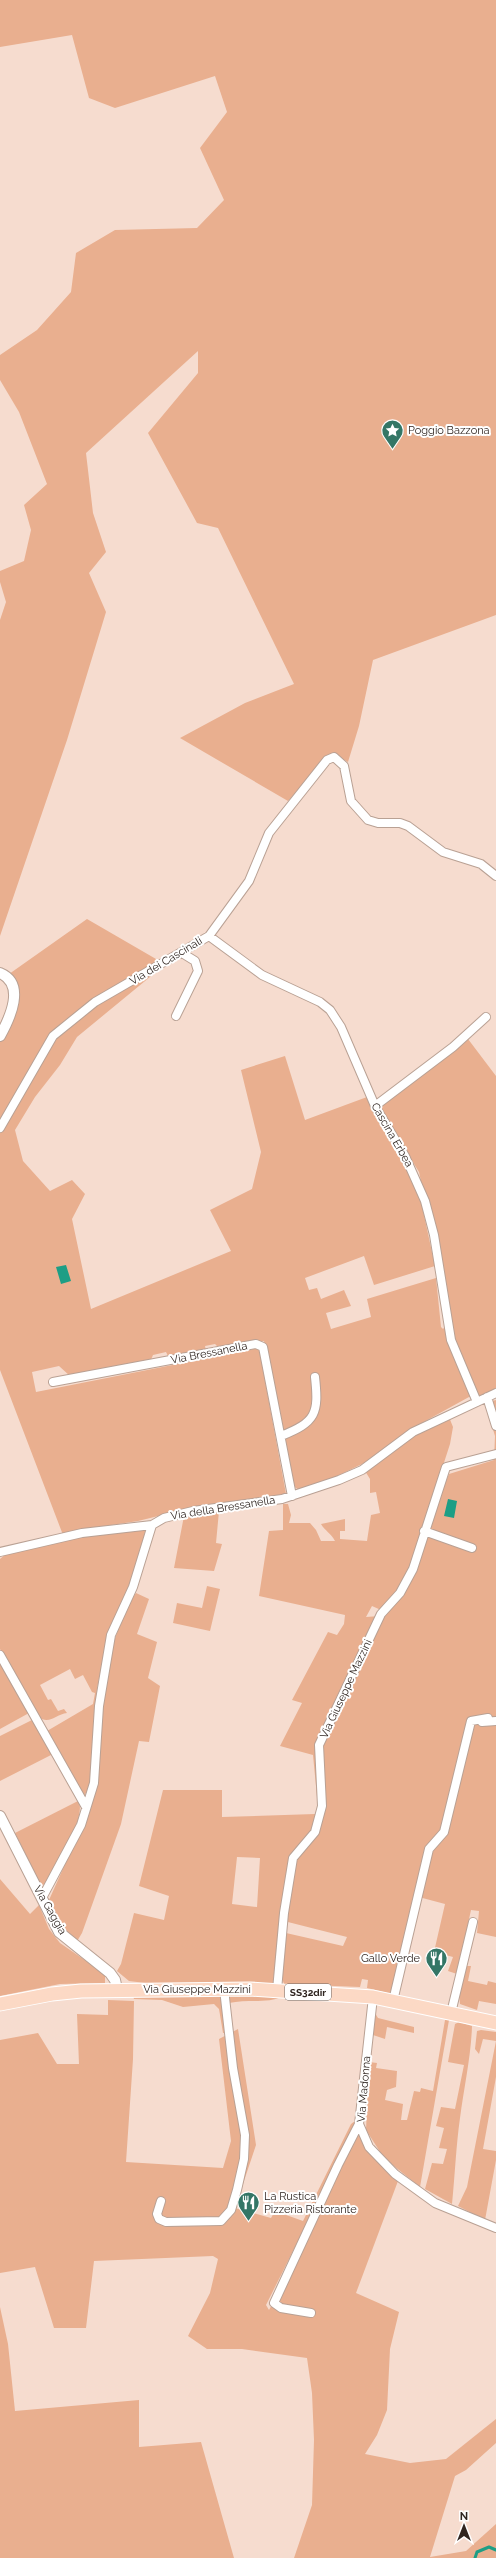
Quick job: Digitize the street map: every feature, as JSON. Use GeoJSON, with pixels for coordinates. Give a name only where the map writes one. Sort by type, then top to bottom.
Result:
{"type":"FeatureCollection","features":[{"type":"Feature","properties":{"kind":"main road","name":"Via Giuseppe Mazzini"},"geometry":{"type":"LineString","coordinates":[[117,1989],[277,1990],[373,1997],[496,2022]]}},
{"type":"Feature","properties":{"kind":"main road","name":"SS32dir"},"geometry":{"type":"LineString","coordinates":[[0,2004],[52,1994],[117,1989]]}},
{"type":"Feature","properties":{"kind":"street","name":"Via dei Cascinali"},"geometry":{"type":"LineString","coordinates":[[0,1128],[53,1036],[95,1002],[209,936],[249,881],[269,833],[327,760],[334,757],[344,766],[351,801],[368,820],[378,824],[400,823],[408,826],[443,852],[481,864],[496,876]]}},
{"type":"Feature","properties":{"kind":"street","name":"Cascina Erbea"},"geometry":{"type":"LineString","coordinates":[[209,936],[262,975],[283,986],[312,996],[330,1010],[347,1039],[375,1106],[405,1156],[425,1201],[434,1235],[451,1340],[477,1402]]}},
{"type":"Feature","properties":{"kind":"street"},"geometry":{"type":"LineString","coordinates":[[176,1016],[198,971],[195,961],[182,953]]}},
{"type":"Feature","properties":{"kind":"street"},"geometry":{"type":"LineString","coordinates":[[0,973],[10,981],[14,996],[12,1009],[0,1036]]}},
{"type":"Feature","properties":{"kind":"street"},"geometry":{"type":"LineString","coordinates":[[375,1106],[453,1047],[486,1017]]}},
{"type":"Feature","properties":{"kind":"street","name":"Via Bressanella"},"geometry":{"type":"LineString","coordinates":[[53,1382],[256,1344],[263,1347],[281,1436],[288,1484],[292,1496]]}},
{"type":"Feature","properties":{"kind":"street"},"geometry":{"type":"LineString","coordinates":[[281,1436],[303,1427],[312,1417],[317,1399],[315,1377]]}},
{"type":"Feature","properties":{"kind":"street","name":"Via della Bressanella"},"geometry":{"type":"LineString","coordinates":[[0,1552],[82,1533],[152,1525],[164,1518],[193,1511],[292,1496],[362,1470],[413,1432],[496,1393]]}},
{"type":"Feature","properties":{"kind":"street"},"geometry":{"type":"LineString","coordinates":[[487,1397],[496,1426]]}},
{"type":"Feature","properties":{"kind":"street","name":"Via Giuseppe Mazzini"},"geometry":{"type":"LineString","coordinates":[[277,1990],[293,1858],[315,1832],[322,1806],[319,1745],[381,1614],[400,1593],[413,1569],[424,1530],[446,1468],[496,1454]]}},
{"type":"Feature","properties":{"kind":"street"},"geometry":{"type":"LineString","coordinates":[[42,1898],[81,1825],[94,1783],[99,1706],[111,1634],[133,1587],[152,1525]]}},
{"type":"Feature","properties":{"kind":"street"},"geometry":{"type":"LineString","coordinates":[[424,1530],[472,1548]]}},
{"type":"Feature","properties":{"kind":"street"},"geometry":{"type":"LineString","coordinates":[[0,1655],[86,1807]]}},
{"type":"Feature","properties":{"kind":"street"},"geometry":{"type":"LineString","coordinates":[[393,2001],[428,1849],[444,1832],[471,1721],[492,1720]]}},
{"type":"Feature","properties":{"kind":"street","name":"Via Gaggia"},"geometry":{"type":"LineString","coordinates":[[0,1816],[59,1932],[110,1972],[115,1980],[117,1989]]}},
{"type":"Feature","properties":{"kind":"street"},"geometry":{"type":"LineString","coordinates":[[451,2013],[473,1922]]}},
{"type":"Feature","properties":{"kind":"street"},"geometry":{"type":"LineString","coordinates":[[161,2201],[157,2214],[159,2219],[166,2222],[221,2221],[231,2210],[237,2190],[244,2159],[245,2135],[234,2068],[224,1989]]}},
{"type":"Feature","properties":{"kind":"street","name":"Via Madonna"},"geometry":{"type":"LineString","coordinates":[[373,1997],[359,2124],[369,2147],[395,2174],[435,2203],[496,2228]]}},
{"type":"Feature","properties":{"kind":"street"},"geometry":{"type":"LineString","coordinates":[[311,2313],[281,2308],[274,2303],[338,2165],[359,2124]]}},
{"type":"Feature","properties":{"kind":"shaded area"},"geometry":{"type":"Polygon","coordinates":[[[0,0],[496,0],[496,615],[373,660],[359,726],[348,762],[332,753],[288,801],[180,738],[245,703],[294,684],[218,528],[197,523],[148,433],[198,373],[198,351],[86,453],[93,513],[106,552],[89,573],[106,612],[67,740],[0,936],[0,620],[6,602],[0,582],[0,571],[24,561],[31,530],[24,505],[47,484],[19,412],[0,380],[0,355],[37,330],[71,292],[76,253],[115,230],[197,228],[224,200],[200,148],[227,112],[215,76],[115,108],[89,98],[72,35],[0,47],[0,0]]]}},
{"type":"Feature","properties":{"kind":"shaded area"},"geometry":{"type":"Polygon","coordinates":[[[87,919],[156,959],[156,972],[77,1037],[60,1065],[35,1097],[15,1130],[23,1161],[50,1191],[72,1180],[85,1194],[72,1219],[91,1309],[231,1251],[210,1210],[252,1189],[261,1152],[241,1070],[285,1056],[305,1120],[367,1097],[405,1161],[419,1192],[435,1266],[374,1285],[364,1256],[305,1278],[309,1290],[317,1288],[321,1299],[344,1290],[351,1306],[326,1313],[331,1329],[371,1317],[367,1299],[436,1278],[441,1327],[443,1329],[451,1320],[419,1172],[379,1107],[468,1039],[496,1076],[496,1393],[469,1397],[409,1430],[364,1463],[329,1480],[299,1490],[293,1486],[285,1442],[288,1430],[282,1429],[264,1341],[220,1349],[215,1344],[205,1346],[206,1351],[169,1358],[166,1352],[153,1355],[150,1362],[70,1376],[59,1366],[32,1372],[36,1392],[259,1348],[286,1494],[199,1506],[138,1521],[78,1530],[63,1535],[0,1370],[0,1024],[9,1003],[10,988],[2,979],[87,919]]]}},
{"type":"Feature","properties":{"kind":"shaded area"},"geometry":{"type":"Polygon","coordinates":[[[496,1400],[496,1937],[477,1933],[479,1911],[471,1910],[457,1974],[448,1971],[453,1957],[434,1952],[445,1904],[415,1896],[392,1994],[367,1988],[368,1980],[362,1979],[360,1987],[284,1984],[282,1978],[286,1933],[343,1946],[347,1937],[280,1920],[273,1983],[145,1983],[129,1981],[117,1971],[121,1964],[134,1913],[164,1920],[169,1896],[139,1886],[163,1790],[222,1790],[222,1817],[315,1814],[318,1807],[313,1755],[280,1746],[302,1703],[292,1700],[328,1632],[337,1635],[344,1624],[345,1615],[259,1596],[269,1531],[283,1530],[283,1504],[288,1504],[291,1515],[289,1523],[310,1523],[316,1530],[321,1541],[335,1541],[321,1524],[345,1519],[345,1531],[340,1531],[340,1539],[367,1541],[371,1515],[380,1513],[376,1492],[370,1493],[370,1479],[365,1471],[400,1442],[449,1417],[453,1427],[450,1444],[410,1568],[398,1591],[381,1610],[372,1606],[366,1617],[380,1616],[400,1593],[449,1474],[494,1460],[495,1436],[485,1403],[496,1400]],[[237,1857],[232,1904],[257,1907],[260,1858],[237,1857]]]}},
{"type":"Feature","properties":{"kind":"shaded area"},"geometry":{"type":"Polygon","coordinates":[[[219,1511],[216,1543],[222,1544],[214,1571],[174,1568],[184,1516],[219,1511]]]}},
{"type":"Feature","properties":{"kind":"shaded area"},"geometry":{"type":"Polygon","coordinates":[[[146,1528],[132,1584],[108,1633],[97,1689],[91,1782],[84,1797],[47,1731],[93,1704],[95,1693],[92,1692],[83,1675],[75,1679],[70,1669],[40,1685],[48,1700],[51,1699],[58,1711],[64,1709],[67,1713],[50,1720],[38,1717],[0,1649],[0,1559],[6,1554],[82,1536],[146,1528]]]}},
{"type":"Feature","properties":{"kind":"shaded area"},"geometry":{"type":"Polygon","coordinates":[[[207,1586],[220,1589],[210,1631],[173,1623],[177,1603],[202,1608],[207,1586]]]}},
{"type":"Feature","properties":{"kind":"shaded area"},"geometry":{"type":"Polygon","coordinates":[[[136,1593],[149,1599],[137,1634],[157,1642],[148,1678],[160,1686],[149,1742],[139,1741],[121,1824],[82,1933],[76,1943],[67,1934],[49,1900],[88,1813],[112,1647],[127,1605],[136,1593]]]}},
{"type":"Feature","properties":{"kind":"shaded area"},"geometry":{"type":"Polygon","coordinates":[[[0,1662],[29,1713],[0,1729],[0,1662]]]}},
{"type":"Feature","properties":{"kind":"shaded area"},"geometry":{"type":"Polygon","coordinates":[[[32,1720],[53,1754],[0,1781],[0,1736],[32,1720]]]}},
{"type":"Feature","properties":{"kind":"shaded area"},"geometry":{"type":"Polygon","coordinates":[[[78,1801],[80,1808],[79,1817],[70,1840],[49,1880],[44,1885],[40,1884],[15,1833],[78,1801]]]}},
{"type":"Feature","properties":{"kind":"shaded area"},"geometry":{"type":"Polygon","coordinates":[[[0,1879],[30,1914],[39,1905],[49,1929],[60,1943],[105,1974],[105,1983],[60,1984],[0,1996],[0,1879]]]}},
{"type":"Feature","properties":{"kind":"shaded area"},"geometry":{"type":"Polygon","coordinates":[[[466,1966],[471,1966],[468,1981],[487,1985],[488,1981],[496,1983],[496,2004],[479,2001],[477,2010],[460,2004],[459,1994],[466,1966]]]}},
{"type":"Feature","properties":{"kind":"shaded area"},"geometry":{"type":"Polygon","coordinates":[[[133,1996],[283,1996],[265,2001],[243,2001],[229,2003],[226,2033],[223,2033],[219,2009],[214,2004],[183,2007],[162,2000],[134,1999],[133,1996]]]}},
{"type":"Feature","properties":{"kind":"shaded area"},"geometry":{"type":"Polygon","coordinates":[[[108,2000],[134,2001],[133,2059],[126,2162],[223,2168],[231,2141],[219,2039],[238,2029],[256,2145],[235,2208],[271,2218],[275,2211],[303,2221],[351,2124],[355,2121],[356,2125],[266,2305],[269,2310],[302,2251],[358,2133],[366,2146],[398,2181],[356,2293],[399,2312],[390,2349],[387,2410],[377,2435],[365,2454],[410,2463],[446,2459],[496,2419],[496,2443],[466,2470],[455,2476],[430,2557],[466,2551],[496,2524],[496,2558],[294,2558],[312,2505],[314,2440],[312,2393],[307,2358],[242,2349],[207,2349],[188,2336],[210,2293],[218,2259],[213,2256],[94,2261],[86,2328],[54,2328],[35,2267],[0,2273],[0,2040],[38,2033],[57,2064],[79,2064],[77,2014],[108,2015],[108,2000]]]}},
{"type":"Feature","properties":{"kind":"shaded area"},"geometry":{"type":"Polygon","coordinates":[[[375,2013],[378,2018],[414,2027],[414,2033],[387,2027],[385,2039],[373,2035],[375,2013]]]}},
{"type":"Feature","properties":{"kind":"shaded area"},"geometry":{"type":"Polygon","coordinates":[[[445,2020],[449,2020],[420,2187],[384,2158],[366,2130],[369,2062],[377,2063],[376,2068],[397,2071],[396,2087],[387,2090],[385,2100],[403,2104],[401,2120],[407,2120],[414,2091],[420,2092],[421,2088],[433,2091],[445,2020]]]}},
{"type":"Feature","properties":{"kind":"shaded area"},"geometry":{"type":"Polygon","coordinates":[[[459,2022],[472,2026],[469,2061],[459,2129],[452,2204],[425,2189],[432,2163],[443,2164],[447,2149],[439,2148],[444,2128],[436,2126],[441,2107],[455,2109],[464,2065],[448,2062],[455,2024],[459,2022]]]}},
{"type":"Feature","properties":{"kind":"shaded area"},"geometry":{"type":"Polygon","coordinates":[[[481,2030],[496,2032],[496,2041],[483,2039],[479,2054],[475,2049],[477,2031],[481,2030]]]}},
{"type":"Feature","properties":{"kind":"shaded area"},"geometry":{"type":"Polygon","coordinates":[[[496,2041],[496,2077],[483,2149],[496,2151],[496,2160],[485,2220],[458,2206],[467,2187],[496,2041]]]}},
{"type":"Feature","properties":{"kind":"shaded area"},"geometry":{"type":"Polygon","coordinates":[[[0,2307],[8,2344],[15,2411],[139,2400],[139,2447],[201,2442],[234,2558],[0,2558],[0,2307]]]}},
{"type":"Feature","properties":{"kind":"water"},"geometry":{"type":"Polygon","coordinates":[[[66,1265],[71,1281],[61,1284],[56,1267],[66,1265]]]}},
{"type":"Feature","properties":{"kind":"water"},"geometry":{"type":"Polygon","coordinates":[[[448,1499],[457,1501],[454,1518],[444,1516],[448,1499]]]}},
{"type":"Feature","properties":{"kind":"waterway"},"geometry":{"type":"LineString","coordinates":[[475,2558],[477,2552],[489,2547],[496,2550]]}},
{"type":"Feature","properties":{"kind":"place","name":"Poggio Bazzona"},"geometry":{"type":"Point","coordinates":[393,450]}},
{"type":"Feature","properties":{"kind":"place","name":"Gallo Verde"},"geometry":{"type":"Point","coordinates":[436,1978]}},
{"type":"Feature","properties":{"kind":"place","name":"La Rustica Pizzeria Ristorante"},"geometry":{"type":"Point","coordinates":[249,2222]}}]}
